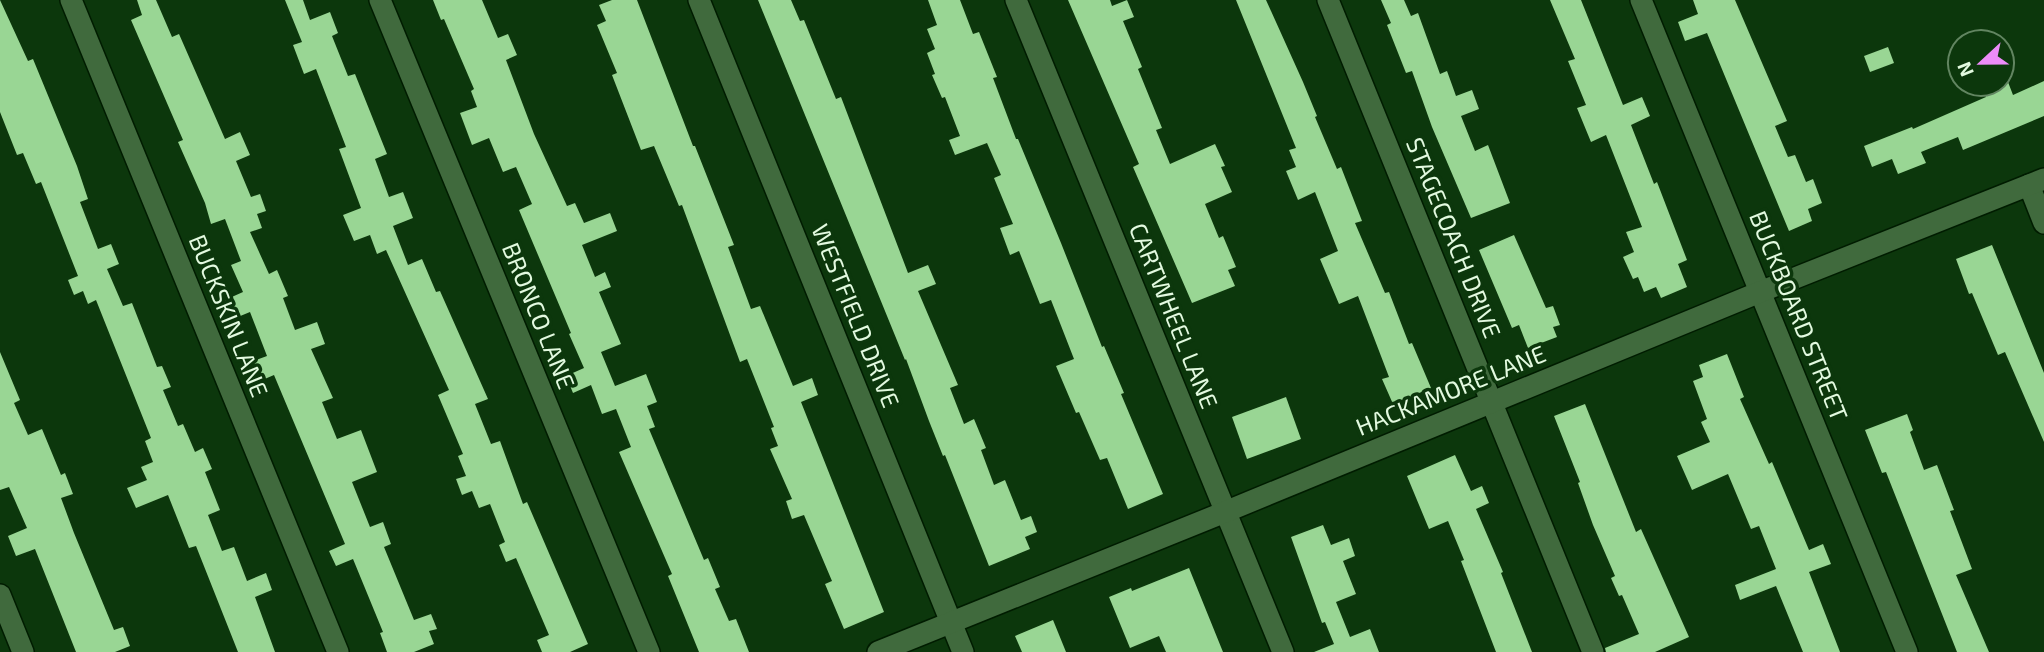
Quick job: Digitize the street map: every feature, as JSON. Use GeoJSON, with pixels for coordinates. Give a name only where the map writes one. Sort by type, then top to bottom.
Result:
{"type":"FeatureCollection","features":[{"type":"Feature","properties":{"kind":"street","name":"BUCKSKIN LANE"},"geometry":{"type":"LineString","coordinates":[[71,0],[338,652]]}},
{"type":"Feature","properties":{"kind":"street","name":"BRONCO LANE"},"geometry":{"type":"LineString","coordinates":[[380,0],[649,652]]}},
{"type":"Feature","properties":{"kind":"street","name":"WESTFIELD DRIVE"},"geometry":{"type":"LineString","coordinates":[[699,0],[963,652]]}},
{"type":"Feature","properties":{"kind":"street","name":"CARTWHEEL LANE"},"geometry":{"type":"LineString","coordinates":[[1016,0],[1283,652]]}},
{"type":"Feature","properties":{"kind":"street","name":"STAGECOACH DRIVE"},"geometry":{"type":"LineString","coordinates":[[1328,0],[1593,652]]}},
{"type":"Feature","properties":{"kind":"street","name":"BUCKBOARD STREET"},"geometry":{"type":"LineString","coordinates":[[1641,0],[1907,652]]}},
{"type":"Feature","properties":{"kind":"street","name":"HACKAMORE LANE"},"geometry":{"type":"LineString","coordinates":[[878,652],[2036,182]]}},
{"type":"Feature","properties":{"kind":"street"},"geometry":{"type":"LineString","coordinates":[[2036,182],[2044,223]]}},
{"type":"Feature","properties":{"kind":"street"},"geometry":{"type":"LineString","coordinates":[[0,595],[23,652]]}},
{"type":"Feature","properties":{"kind":"building"},"geometry":{"type":"Polygon","coordinates":[[[0,0],[28,61],[33,59],[77,166],[88,199],[80,202],[98,249],[111,244],[119,264],[107,269],[123,306],[132,303],[157,367],[162,366],[171,387],[163,390],[178,426],[183,424],[195,452],[203,448],[212,469],[205,472],[220,510],[208,515],[222,551],[234,547],[247,581],[266,573],[272,590],[255,597],[275,652],[238,652],[196,546],[189,548],[168,495],[136,508],[127,488],[147,480],[141,467],[153,462],[145,441],[151,438],[96,300],[88,304],[83,291],[74,295],[68,280],[78,276],[41,182],[36,184],[23,153],[17,155],[0,112],[0,0]]]}},
{"type":"Feature","properties":{"kind":"building"},"geometry":{"type":"Polygon","coordinates":[[[137,0],[156,0],[172,37],[179,34],[225,139],[240,132],[250,155],[236,161],[251,197],[260,194],[266,211],[257,214],[262,228],[250,232],[269,274],[277,270],[288,296],[283,298],[295,330],[317,322],[325,344],[311,349],[333,398],[322,402],[337,439],[361,430],[377,472],[352,482],[370,527],[383,522],[391,544],[384,547],[414,620],[431,614],[437,629],[429,631],[434,644],[414,652],[387,652],[380,633],[383,632],[353,559],[336,566],[329,551],[345,544],[274,375],[260,381],[253,361],[267,356],[250,312],[233,319],[225,300],[243,292],[231,265],[241,261],[225,219],[211,224],[205,203],[178,142],[183,140],[131,20],[142,15],[137,0]]]}},
{"type":"Feature","properties":{"kind":"building"},"geometry":{"type":"Polygon","coordinates":[[[285,0],[303,0],[310,20],[330,12],[338,33],[332,36],[348,76],[355,74],[387,154],[375,159],[389,197],[403,192],[413,218],[393,226],[408,265],[422,259],[436,292],[440,291],[488,399],[475,404],[491,444],[500,441],[523,504],[527,502],[588,644],[570,652],[542,652],[537,640],[549,635],[516,558],[506,562],[499,545],[505,542],[490,504],[479,508],[472,491],[462,495],[456,479],[466,476],[458,456],[463,454],[438,395],[449,390],[386,250],[377,254],[370,235],[354,241],[343,215],[361,208],[339,149],[346,147],[316,69],[304,74],[293,45],[302,42],[285,0]]]}},
{"type":"Feature","properties":{"kind":"building"},"geometry":{"type":"Polygon","coordinates":[[[433,0],[482,0],[498,38],[508,34],[517,55],[506,60],[534,134],[567,206],[575,203],[584,223],[610,213],[617,231],[582,245],[595,277],[605,272],[611,287],[599,292],[621,344],[601,352],[615,386],[646,374],[657,402],[647,406],[655,427],[649,429],[704,560],[708,558],[720,587],[715,589],[729,621],[736,619],[749,652],[699,652],[668,576],[672,574],[619,452],[631,447],[616,409],[602,414],[591,385],[573,393],[566,376],[584,368],[519,210],[532,204],[516,167],[503,172],[489,138],[472,145],[460,113],[477,107],[471,91],[474,89],[433,0]]]}},
{"type":"Feature","properties":{"kind":"building"},"geometry":{"type":"Polygon","coordinates":[[[612,0],[637,0],[734,245],[728,247],[751,309],[760,306],[793,386],[812,378],[818,395],[801,402],[884,612],[844,629],[825,584],[832,581],[804,515],[792,519],[786,501],[792,499],[770,449],[778,446],[771,428],[774,427],[747,359],[740,362],[682,205],[679,206],[654,146],[641,150],[612,75],[617,73],[597,25],[606,21],[599,5],[612,0]]]}},
{"type":"Feature","properties":{"kind":"building"},"geometry":{"type":"Polygon","coordinates":[[[758,0],[791,0],[800,21],[804,20],[836,99],[841,97],[908,273],[928,265],[936,284],[918,291],[958,385],[950,388],[964,424],[974,419],[986,448],[981,450],[994,485],[1005,480],[1021,520],[1031,516],[1037,532],[1025,537],[1030,549],[989,566],[758,0]]]}},
{"type":"Feature","properties":{"kind":"building"},"geometry":{"type":"Polygon","coordinates":[[[928,0],[960,0],[973,34],[979,32],[997,77],[993,78],[1016,139],[1102,347],[1104,346],[1124,393],[1121,394],[1163,494],[1128,509],[1107,458],[1100,460],[1079,412],[1076,413],[1056,366],[1074,359],[1051,300],[1040,304],[1019,251],[1010,255],[1000,228],[1013,224],[994,178],[1001,175],[987,143],[955,155],[949,140],[960,136],[945,97],[942,98],[932,75],[935,74],[927,53],[935,49],[927,29],[937,25],[928,0]]]}},
{"type":"Feature","properties":{"kind":"building"},"geometry":{"type":"Polygon","coordinates":[[[1068,0],[1110,0],[1112,6],[1127,0],[1134,17],[1123,21],[1142,67],[1138,69],[1162,128],[1156,130],[1170,164],[1215,144],[1232,192],[1205,204],[1219,238],[1223,236],[1236,267],[1228,270],[1235,286],[1192,303],[1133,167],[1139,164],[1068,0]]]}},
{"type":"Feature","properties":{"kind":"building"},"geometry":{"type":"Polygon","coordinates":[[[1236,0],[1266,0],[1303,82],[1337,169],[1341,167],[1362,221],[1355,223],[1431,388],[1393,404],[1382,379],[1389,377],[1358,296],[1339,304],[1320,259],[1338,251],[1315,192],[1298,200],[1286,171],[1296,167],[1289,150],[1296,148],[1236,0]]]}},
{"type":"Feature","properties":{"kind":"building"},"geometry":{"type":"Polygon","coordinates":[[[1381,0],[1404,0],[1411,16],[1418,13],[1440,74],[1447,71],[1456,96],[1472,90],[1479,109],[1461,116],[1475,151],[1488,145],[1510,203],[1471,218],[1432,127],[1412,71],[1406,73],[1387,25],[1391,23],[1381,0]]]}},
{"type":"Feature","properties":{"kind":"building"},"geometry":{"type":"Polygon","coordinates":[[[1550,0],[1581,0],[1623,105],[1642,97],[1650,116],[1631,125],[1654,184],[1657,182],[1687,260],[1678,264],[1687,287],[1661,298],[1656,287],[1644,292],[1638,277],[1633,279],[1623,257],[1634,252],[1626,232],[1642,227],[1606,135],[1591,142],[1577,108],[1586,105],[1568,61],[1575,59],[1550,0]]]}},
{"type":"Feature","properties":{"kind":"building"},"geometry":{"type":"Polygon","coordinates":[[[1693,0],[1735,0],[1787,121],[1775,126],[1788,157],[1795,155],[1806,182],[1813,179],[1822,203],[1808,209],[1812,221],[1789,231],[1707,33],[1685,41],[1678,22],[1698,14],[1693,0]]]}},
{"type":"Feature","properties":{"kind":"building"},"geometry":{"type":"Polygon","coordinates":[[[1888,47],[1894,63],[1870,72],[1864,56],[1888,47]]]}},
{"type":"Feature","properties":{"kind":"building"},"geometry":{"type":"Polygon","coordinates":[[[2044,81],[2044,116],[1963,150],[1958,137],[1921,152],[1926,163],[1898,174],[1892,159],[1872,167],[1864,146],[1912,127],[1913,129],[1984,98],[2016,98],[2016,94],[2044,81]]]}},
{"type":"Feature","properties":{"kind":"building"},"geometry":{"type":"Polygon","coordinates":[[[1514,235],[1546,308],[1553,306],[1560,325],[1553,327],[1557,337],[1528,348],[1519,325],[1512,328],[1479,250],[1514,235]]]}},
{"type":"Feature","properties":{"kind":"building"},"geometry":{"type":"Polygon","coordinates":[[[1992,245],[2044,373],[2044,442],[2005,352],[1998,355],[1972,293],[1969,294],[1956,259],[1992,245]]]}},
{"type":"Feature","properties":{"kind":"building"},"geometry":{"type":"Polygon","coordinates":[[[0,352],[20,400],[14,403],[28,435],[42,429],[61,475],[65,473],[73,494],[61,498],[74,533],[114,630],[123,627],[130,646],[115,652],[76,652],[35,549],[16,556],[8,536],[27,528],[9,487],[0,490],[0,352]]]}},
{"type":"Feature","properties":{"kind":"building"},"geometry":{"type":"Polygon","coordinates":[[[1727,354],[1744,397],[1740,399],[1769,464],[1772,462],[1809,550],[1823,544],[1831,564],[1809,572],[1840,652],[1803,652],[1776,586],[1740,600],[1735,585],[1776,569],[1759,526],[1751,529],[1728,474],[1692,490],[1677,456],[1710,442],[1701,422],[1707,419],[1693,381],[1703,377],[1699,365],[1727,354]]]}},
{"type":"Feature","properties":{"kind":"building"},"geometry":{"type":"Polygon","coordinates":[[[1286,397],[1301,439],[1247,459],[1232,417],[1286,397]]]}},
{"type":"Feature","properties":{"kind":"building"},"geometry":{"type":"Polygon","coordinates":[[[1585,404],[1636,532],[1641,529],[1689,637],[1655,652],[1606,652],[1605,648],[1639,634],[1622,595],[1619,596],[1611,578],[1615,576],[1593,525],[1578,483],[1580,482],[1554,416],[1585,404]]]}},
{"type":"Feature","properties":{"kind":"building"},"geometry":{"type":"Polygon","coordinates":[[[1907,414],[1913,430],[1910,432],[1924,470],[1937,465],[1954,510],[1950,511],[1972,569],[1956,575],[1989,652],[1957,652],[1886,472],[1882,473],[1865,430],[1907,414]]]}},
{"type":"Feature","properties":{"kind":"building"},"geometry":{"type":"Polygon","coordinates":[[[1455,455],[1471,491],[1482,486],[1489,503],[1476,509],[1503,572],[1501,573],[1532,652],[1496,652],[1448,521],[1429,529],[1407,476],[1455,455]]]}},
{"type":"Feature","properties":{"kind":"building"},"geometry":{"type":"Polygon","coordinates":[[[1323,525],[1331,545],[1349,538],[1355,556],[1343,561],[1356,594],[1336,602],[1350,637],[1370,629],[1379,652],[1314,652],[1334,644],[1325,622],[1322,623],[1291,537],[1323,525]]]}},
{"type":"Feature","properties":{"kind":"building"},"geometry":{"type":"Polygon","coordinates":[[[1189,568],[1223,652],[1166,652],[1159,636],[1130,648],[1109,597],[1131,588],[1132,591],[1189,568]]]}},
{"type":"Feature","properties":{"kind":"building"},"geometry":{"type":"Polygon","coordinates":[[[1053,620],[1066,652],[1022,652],[1015,636],[1053,620]]]}}]}
